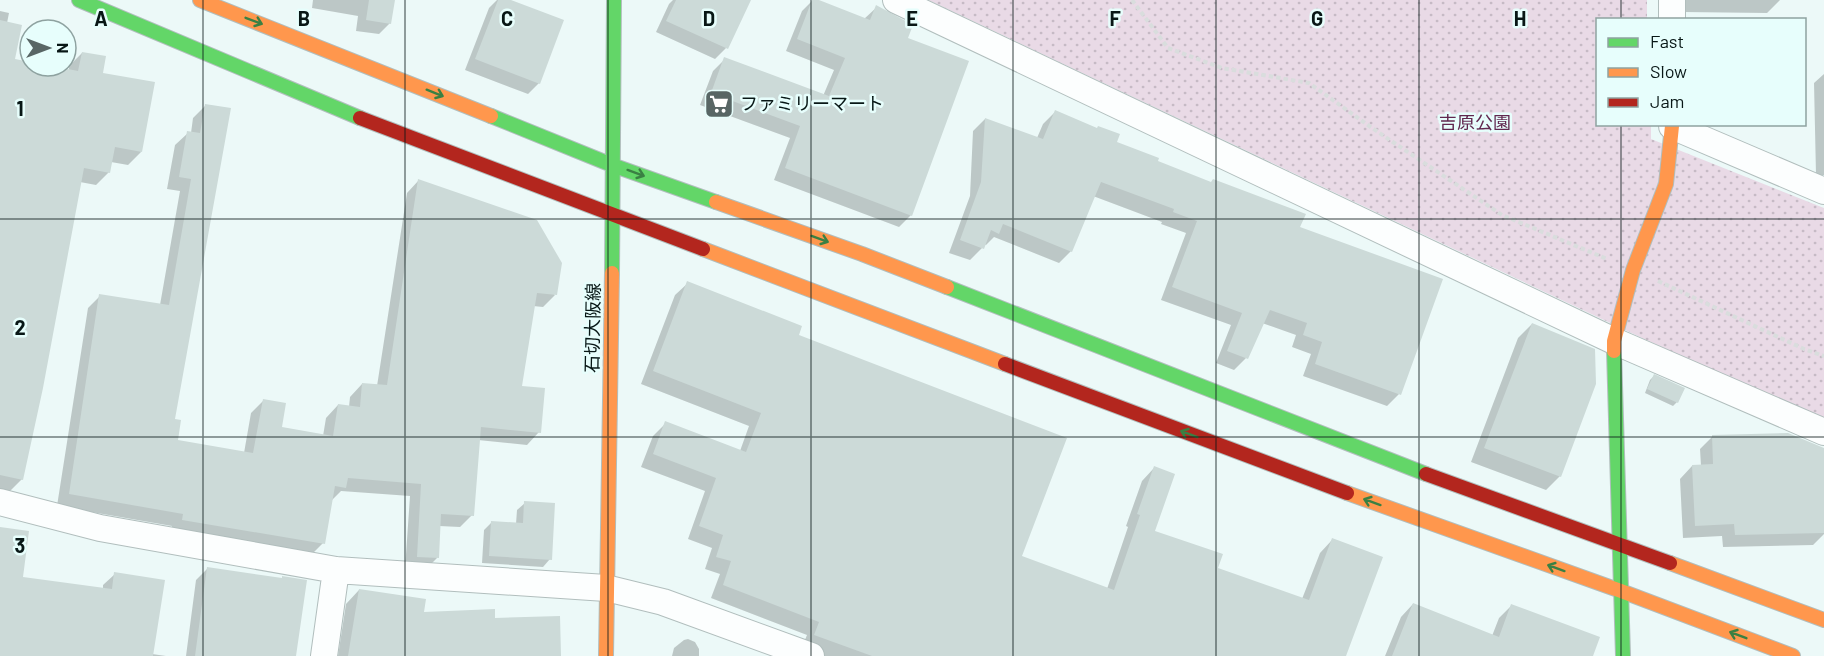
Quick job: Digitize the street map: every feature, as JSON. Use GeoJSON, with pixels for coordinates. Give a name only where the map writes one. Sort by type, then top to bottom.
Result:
{"type":"FeatureCollection","features":[{"type":"Feature","properties":{"kind":"street"},"geometry":{"type":"LineString","coordinates":[[79,0],[385,128],[1308,479],[1621,591],[1793,656]]}},
{"type":"Feature","properties":{"kind":"street"},"geometry":{"type":"LineString","coordinates":[[200,0],[612,165],[862,254],[1389,460],[1824,620]]}},
{"type":"Feature","properties":{"kind":"street","name":"石切大阪線"},"geometry":{"type":"LineString","coordinates":[[606,656],[614,0]]}},
{"type":"Feature","properties":{"kind":"street"},"geometry":{"type":"LineString","coordinates":[[896,0],[1614,341],[1824,432]]}},
{"type":"Feature","properties":{"kind":"street"},"geometry":{"type":"LineString","coordinates":[[1672,0],[1672,18]]}},
{"type":"Feature","properties":{"kind":"street"},"geometry":{"type":"LineString","coordinates":[[1623,656],[1614,341],[1633,270],[1666,184],[1672,126]]}},
{"type":"Feature","properties":{"kind":"street"},"geometry":{"type":"LineString","coordinates":[[1674,126],[1824,191]]}},
{"type":"Feature","properties":{"kind":"street"},"geometry":{"type":"LineString","coordinates":[[0,502],[100,528],[336,570],[606,588],[663,602],[811,656]]}},
{"type":"Feature","properties":{"kind":"street"},"geometry":{"type":"LineString","coordinates":[[324,656],[336,570]]}},
{"type":"Feature","properties":{"kind":"path"},"geometry":{"type":"LineString","coordinates":[[1132,0],[1168,48],[1222,68],[1309,82],[1372,128],[1502,215],[1633,270],[1804,349],[1824,356]]}},
{"type":"Feature","properties":{"kind":"green space","name":"吉原公園"},"geometry":{"type":"Polygon","coordinates":[[[928,0],[1647,0],[1647,18],[1596,18],[1596,126],[1651,126],[1651,139],[1824,208],[1824,420],[1642,338],[928,0]]]}},
{"type":"Feature","properties":{"kind":"building"},"geometry":{"type":"Polygon","coordinates":[[[369,0],[395,0],[391,24],[366,20],[369,0]]]}},
{"type":"Feature","properties":{"kind":"building"},"geometry":{"type":"Polygon","coordinates":[[[498,0],[511,0],[564,20],[540,84],[475,59],[498,0]]]}},
{"type":"Feature","properties":{"kind":"building"},"geometry":{"type":"Polygon","coordinates":[[[676,0],[751,0],[728,49],[666,21],[676,0]]]}},
{"type":"Feature","properties":{"kind":"building"},"geometry":{"type":"Polygon","coordinates":[[[812,0],[819,0],[870,20],[876,5],[913,25],[908,38],[969,61],[912,216],[785,168],[800,126],[711,93],[724,57],[829,96],[845,58],[797,39],[812,0]]]}},
{"type":"Feature","properties":{"kind":"building"},"geometry":{"type":"Polygon","coordinates":[[[0,20],[18,24],[15,59],[18,60],[18,78],[78,78],[82,52],[106,56],[103,73],[155,82],[142,152],[115,147],[110,173],[84,168],[43,388],[23,480],[0,475],[0,20]]]}},
{"type":"Feature","properties":{"kind":"building"},"geometry":{"type":"Polygon","coordinates":[[[205,104],[231,108],[175,419],[181,420],[178,440],[253,453],[263,399],[286,403],[282,427],[333,436],[338,404],[360,407],[362,383],[387,385],[418,179],[537,220],[562,263],[557,295],[537,293],[522,386],[545,388],[541,433],[481,427],[474,516],[441,514],[439,558],[417,557],[421,484],[348,478],[346,488],[335,486],[325,544],[182,520],[183,514],[69,494],[99,294],[169,305],[191,179],[179,177],[187,131],[200,133],[205,104]]]}},
{"type":"Feature","properties":{"kind":"building"},"geometry":{"type":"Polygon","coordinates":[[[1055,110],[1097,128],[1098,126],[1120,134],[1117,142],[1159,158],[1158,161],[1211,182],[1213,179],[1306,214],[1300,227],[1443,279],[1401,395],[1315,364],[1322,342],[1303,335],[1307,323],[1270,310],[1248,359],[1227,351],[1242,313],[1172,287],[1197,221],[1173,212],[1174,209],[1101,182],[1072,252],[1003,224],[999,234],[991,230],[984,249],[960,240],[981,182],[985,118],[1043,139],[1055,110]]]}},
{"type":"Feature","properties":{"kind":"building"},"geometry":{"type":"Polygon","coordinates":[[[687,281],[802,326],[799,335],[1067,438],[1022,556],[1114,590],[1154,466],[1175,474],[1155,531],[1223,554],[1218,568],[1309,600],[1332,538],[1383,557],[1346,656],[872,656],[814,635],[819,622],[723,585],[731,561],[716,557],[723,535],[699,526],[716,478],[653,454],[665,421],[746,452],[761,413],[653,371],[687,281]]]}},
{"type":"Feature","properties":{"kind":"building"},"geometry":{"type":"Polygon","coordinates":[[[1532,323],[1595,349],[1596,384],[1561,477],[1484,448],[1532,323]]]}},
{"type":"Feature","properties":{"kind":"building"},"geometry":{"type":"Polygon","coordinates":[[[1654,374],[1685,388],[1678,403],[1647,389],[1654,374]]]}},
{"type":"Feature","properties":{"kind":"building"},"geometry":{"type":"Polygon","coordinates":[[[1788,433],[1824,448],[1824,533],[1735,535],[1734,524],[1695,526],[1692,465],[1713,464],[1712,435],[1788,433]]]}},
{"type":"Feature","properties":{"kind":"building"},"geometry":{"type":"Polygon","coordinates":[[[524,501],[555,503],[552,560],[489,556],[491,521],[523,523],[524,501]]]}},
{"type":"Feature","properties":{"kind":"building"},"geometry":{"type":"Polygon","coordinates":[[[0,527],[29,531],[23,577],[112,589],[114,572],[165,580],[153,656],[0,656],[0,527]]]}},
{"type":"Feature","properties":{"kind":"building"},"geometry":{"type":"Polygon","coordinates":[[[207,567],[307,580],[296,656],[195,656],[207,567]]]}},
{"type":"Feature","properties":{"kind":"building"},"geometry":{"type":"Polygon","coordinates":[[[359,589],[426,599],[424,612],[495,609],[495,618],[560,616],[561,656],[348,656],[359,589]]]}},
{"type":"Feature","properties":{"kind":"building"},"geometry":{"type":"Polygon","coordinates":[[[1413,603],[1499,637],[1511,604],[1600,637],[1593,656],[1392,656],[1413,603]]]}},
{"type":"Feature","properties":{"kind":"traffic: fast"},"geometry":{"type":"LineString","coordinates":[[79,0],[360,118]]}},
{"type":"Feature","properties":{"kind":"traffic: fast"},"geometry":{"type":"LineString","coordinates":[[612,273],[614,0]]}},
{"type":"Feature","properties":{"kind":"traffic: fast"},"geometry":{"type":"LineString","coordinates":[[491,116],[612,165],[716,202]]}},
{"type":"Feature","properties":{"kind":"traffic: fast"},"geometry":{"type":"LineString","coordinates":[[947,287],[1426,474]]}},
{"type":"Feature","properties":{"kind":"traffic: fast"},"geometry":{"type":"LineString","coordinates":[[1614,351],[1623,656]]}},
{"type":"Feature","properties":{"kind":"traffic: slow"},"geometry":{"type":"LineString","coordinates":[[200,0],[491,116]]}},
{"type":"Feature","properties":{"kind":"traffic: slow"},"geometry":{"type":"LineString","coordinates":[[1614,351],[1614,341],[1633,270],[1666,184],[1672,126]]}},
{"type":"Feature","properties":{"kind":"traffic: slow"},"geometry":{"type":"LineString","coordinates":[[716,202],[947,287]]}},
{"type":"Feature","properties":{"kind":"traffic: slow"},"geometry":{"type":"LineString","coordinates":[[703,249],[1005,364]]}},
{"type":"Feature","properties":{"kind":"traffic: slow"},"geometry":{"type":"LineString","coordinates":[[606,656],[612,273]]}},
{"type":"Feature","properties":{"kind":"traffic: slow"},"geometry":{"type":"LineString","coordinates":[[1347,493],[1621,591],[1793,656]]}},
{"type":"Feature","properties":{"kind":"traffic: slow"},"geometry":{"type":"LineString","coordinates":[[1670,563],[1824,620]]}},
{"type":"Feature","properties":{"kind":"traffic: jam"},"geometry":{"type":"LineString","coordinates":[[360,118],[703,249]]}},
{"type":"Feature","properties":{"kind":"traffic: jam"},"geometry":{"type":"LineString","coordinates":[[1005,364],[1347,493]]}},
{"type":"Feature","properties":{"kind":"traffic: jam"},"geometry":{"type":"LineString","coordinates":[[1426,474],[1670,563]]}},
{"type":"Feature","properties":{"kind":"place","name":"ファミリーマート"},"geometry":{"type":"Point","coordinates":[719,104]}}]}
